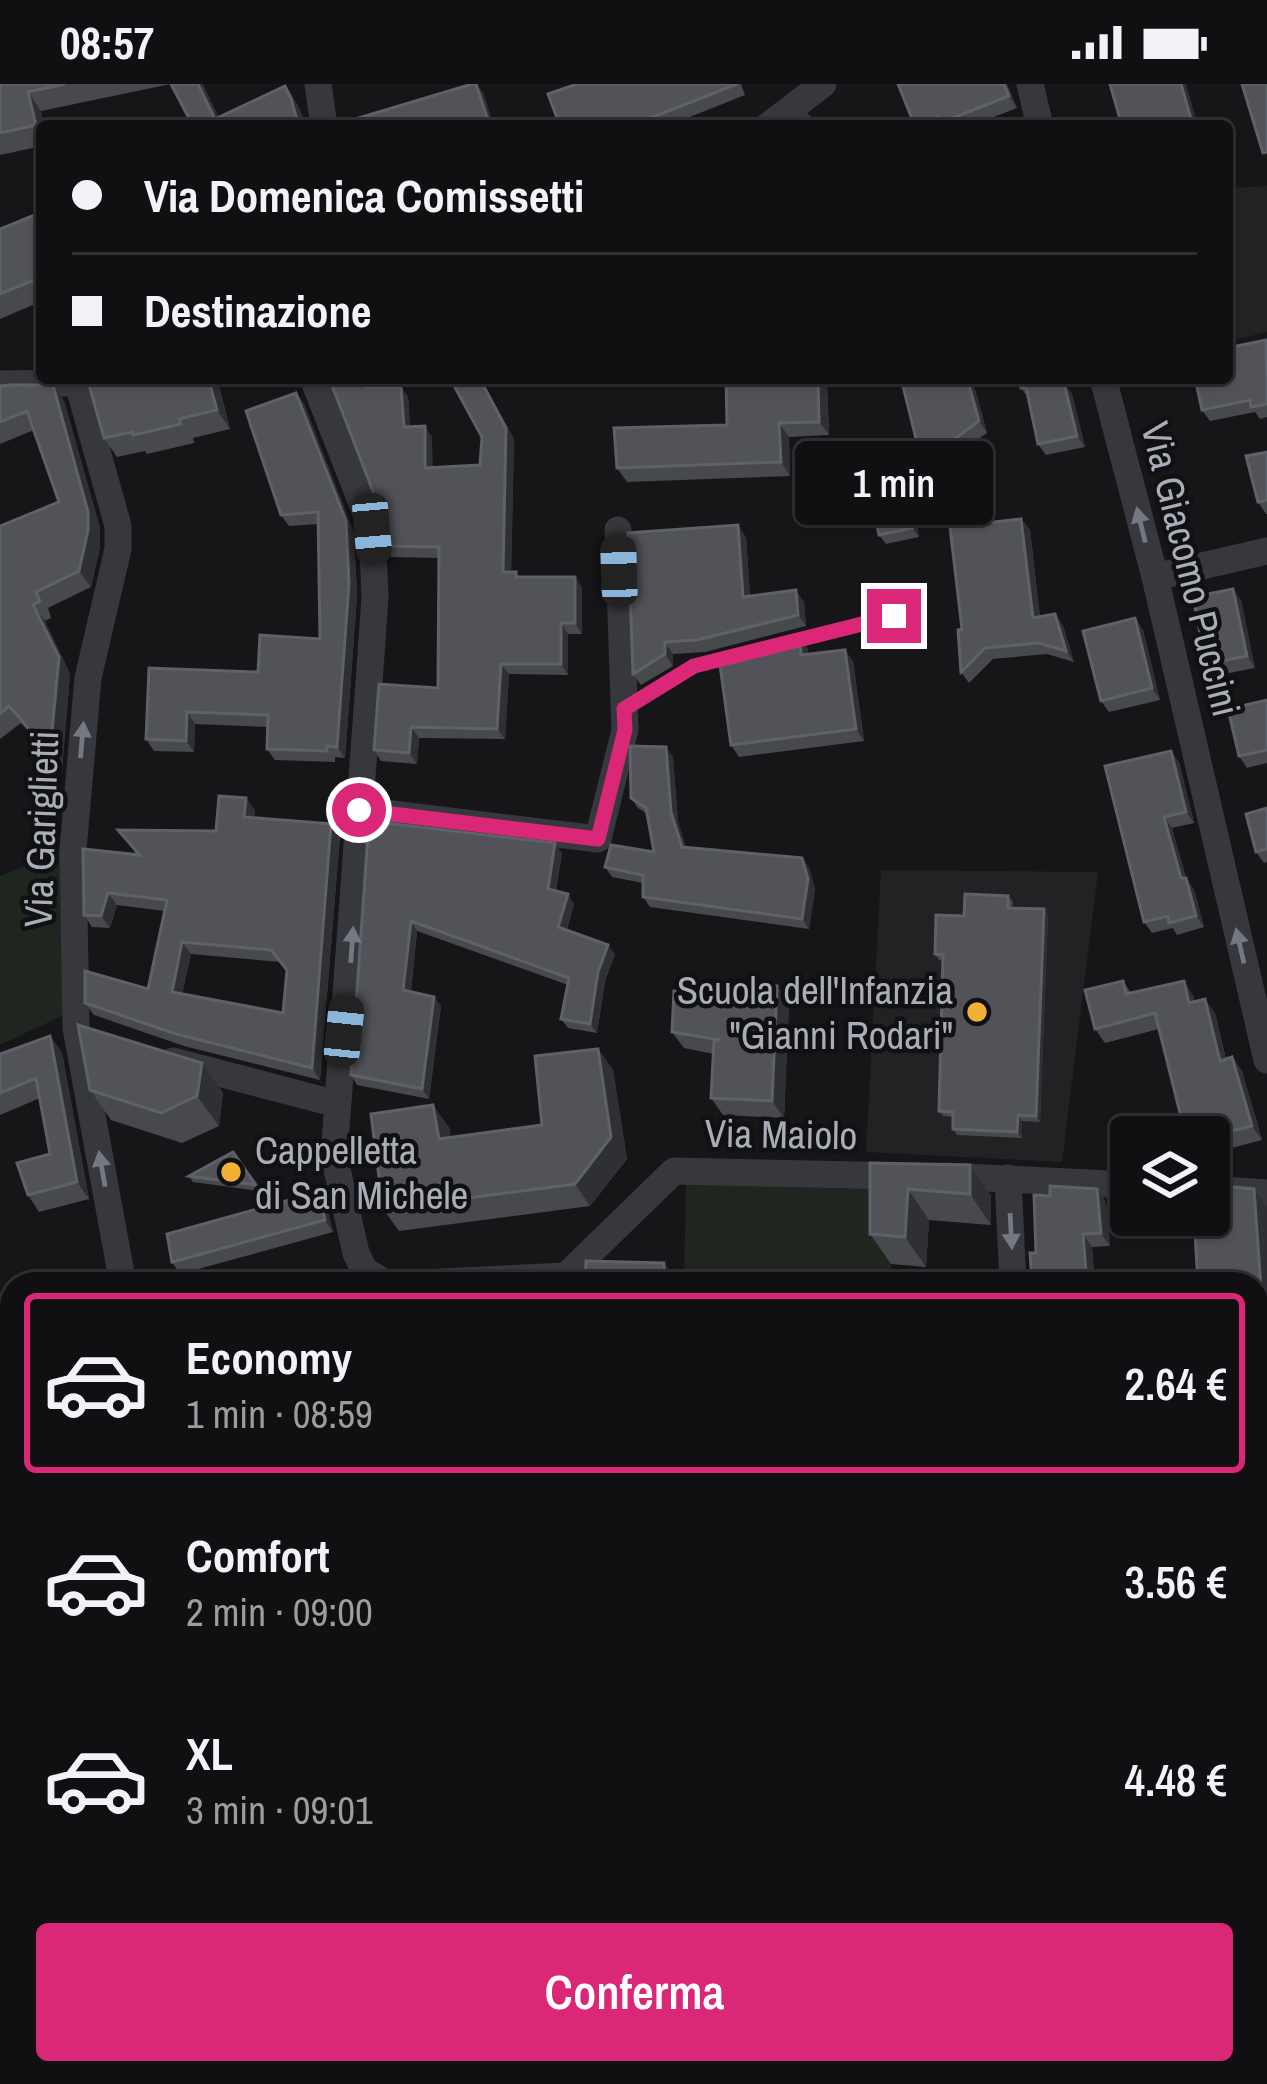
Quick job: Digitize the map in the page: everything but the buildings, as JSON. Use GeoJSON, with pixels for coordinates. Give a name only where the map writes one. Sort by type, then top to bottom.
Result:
{"type":"FeatureCollection","features":[{"type":"Feature","properties":{"kind":"street"},"geometry":{"type":"LineString","coordinates":[[318,84],[324,120]]}},
{"type":"Feature","properties":{"kind":"street"},"geometry":{"type":"LineString","coordinates":[[801,117],[823,84]]}},
{"type":"Feature","properties":{"kind":"street"},"geometry":{"type":"LineString","coordinates":[[1030,84],[1039,120]]}},
{"type":"Feature","properties":{"kind":"street"},"geometry":{"type":"LineString","coordinates":[[2,381],[36,381]]}},
{"type":"Feature","properties":{"kind":"street","name":"Via Gariglietti"},"geometry":{"type":"LineString","coordinates":[[88,384],[118,526],[118,549],[88,678],[73,850],[77,1033],[121,1272]]}},
{"type":"Feature","properties":{"kind":"street"},"geometry":{"type":"LineString","coordinates":[[315,384],[372,529],[375,596],[334,1156],[356,1253],[367,1272]]}},
{"type":"Feature","properties":{"kind":"street","name":"Via Giacomo Puccini"},"geometry":{"type":"LineString","coordinates":[[1105,384],[1155,577],[1267,1060]]}},
{"type":"Feature","properties":{"kind":"street"},"geometry":{"type":"LineString","coordinates":[[359,810],[598,839],[625,730],[618,530]]}},
{"type":"Feature","properties":{"kind":"street"},"geometry":{"type":"LineString","coordinates":[[1155,577],[1267,551]]}},
{"type":"Feature","properties":{"kind":"street"},"geometry":{"type":"LineString","coordinates":[[138,1049],[337,1103]]}},
{"type":"Feature","properties":{"kind":"street","name":"Via Maiolo"},"geometry":{"type":"LineString","coordinates":[[570,1272],[674,1171],[1110,1184]]}},
{"type":"Feature","properties":{"kind":"street"},"geometry":{"type":"LineString","coordinates":[[1008,1178],[1012,1272]]}},
{"type":"Feature","properties":{"kind":"street"},"geometry":{"type":"LineString","coordinates":[[1230,1190],[1267,1192]]}},
{"type":"Feature","properties":{"kind":"lane"},"geometry":{"type":"LineString","coordinates":[[783,644],[894,616]]}},
{"type":"Feature","properties":{"kind":"lane"},"geometry":{"type":"LineString","coordinates":[[624,709],[694,666],[760,650]]}},
{"type":"Feature","properties":{"kind":"shaded area"},"geometry":{"type":"Polygon","coordinates":[[[1267,186],[1267,332],[1233,340],[1233,188],[1267,186]]]}},
{"type":"Feature","properties":{"kind":"shaded area"},"geometry":{"type":"Polygon","coordinates":[[[62,851],[66,1014],[0,1045],[0,876],[62,851]]]}},
{"type":"Feature","properties":{"kind":"shaded area","name":"Scuola dell'Infanzia \"Gianni Rodari\""},"geometry":{"type":"Polygon","coordinates":[[[881,870],[1098,872],[1062,1162],[866,1152],[881,870]]]}},
{"type":"Feature","properties":{"kind":"shaded area"},"geometry":{"type":"Polygon","coordinates":[[[686,1178],[891,1184],[891,1272],[684,1272],[686,1178]]]}},
{"type":"Feature","properties":{"kind":"place","name":"Scuola dell'Infanzia \"Gianni Rodari\""},"geometry":{"type":"Point","coordinates":[977,1012]}},
{"type":"Feature","properties":{"kind":"place","name":"Cappelletta di San Michele"},"geometry":{"type":"Point","coordinates":[231,1172]}},
{"type":"Feature","properties":{"kind":"route"},"geometry":{"type":"LineString","coordinates":[[359,810],[598,839],[625,730],[624,709],[694,666],[894,616]]}}]}
